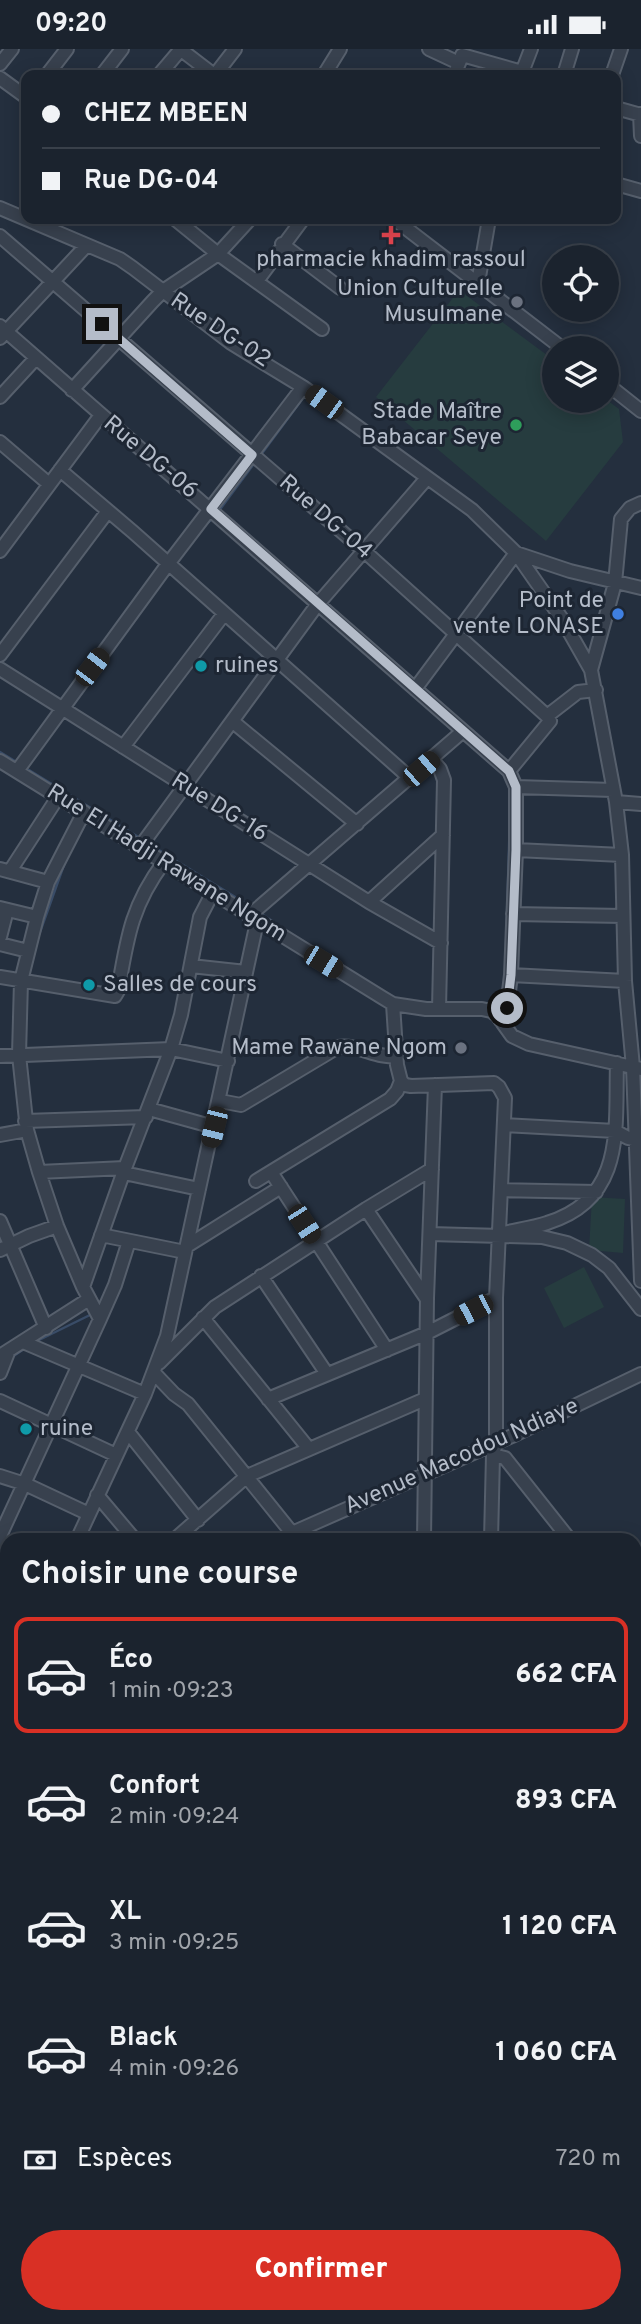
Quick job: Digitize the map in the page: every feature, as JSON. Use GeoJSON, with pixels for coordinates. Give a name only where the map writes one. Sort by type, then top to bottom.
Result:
{"type":"FeatureCollection","features":[{"type":"Feature","properties":{"kind":"street"},"geometry":{"type":"LineString","coordinates":[[0,65],[12,49]]}},
{"type":"Feature","properties":{"kind":"street"},"geometry":{"type":"LineString","coordinates":[[51,70],[67,49]]}},
{"type":"Feature","properties":{"kind":"street"},"geometry":{"type":"LineString","coordinates":[[106,70],[122,49]]}},
{"type":"Feature","properties":{"kind":"street"},"geometry":{"type":"LineString","coordinates":[[163,70],[181,49],[208,70]]}},
{"type":"Feature","properties":{"kind":"street"},"geometry":{"type":"LineString","coordinates":[[218,70],[235,49]]}},
{"type":"Feature","properties":{"kind":"street"},"geometry":{"type":"LineString","coordinates":[[327,70],[340,49]]}},
{"type":"Feature","properties":{"kind":"street"},"geometry":{"type":"LineString","coordinates":[[429,49],[460,60],[508,70]]}},
{"type":"Feature","properties":{"kind":"street"},"geometry":{"type":"LineString","coordinates":[[523,70],[531,49]]}},
{"type":"Feature","properties":{"kind":"street"},"geometry":{"type":"LineString","coordinates":[[566,70],[572,49]]}},
{"type":"Feature","properties":{"kind":"street"},"geometry":{"type":"LineString","coordinates":[[614,70],[621,49]]}},
{"type":"Feature","properties":{"kind":"street"},"geometry":{"type":"LineString","coordinates":[[0,78],[21,93]]}},
{"type":"Feature","properties":{"kind":"street"},"geometry":{"type":"LineString","coordinates":[[621,109],[641,115],[641,136]]}},
{"type":"Feature","properties":{"kind":"street"},"geometry":{"type":"LineString","coordinates":[[621,185],[641,191]]}},
{"type":"Feature","properties":{"kind":"street","name":"Rue DG-02"},"geometry":{"type":"LineString","coordinates":[[0,208],[21,217]]}},
{"type":"Feature","properties":{"kind":"street","name":"Rue DG-02"},"geometry":{"type":"LineString","coordinates":[[36,224],[120,260],[145,276],[241,350],[303,387],[463,503],[516,553]]}},
{"type":"Feature","properties":{"kind":"street"},"geometry":{"type":"LineString","coordinates":[[181,224],[322,329]]}},
{"type":"Feature","properties":{"kind":"street"},"geometry":{"type":"LineString","coordinates":[[72,390],[163,292],[218,254],[245,224]]}},
{"type":"Feature","properties":{"kind":"street"},"geometry":{"type":"LineString","coordinates":[[257,281],[299,224]]}},
{"type":"Feature","properties":{"kind":"street"},"geometry":{"type":"LineString","coordinates":[[404,224],[546,336]]}},
{"type":"Feature","properties":{"kind":"street"},"geometry":{"type":"LineString","coordinates":[[478,283],[488,224]]}},
{"type":"Feature","properties":{"kind":"street","name":"Rue DG-04"},"geometry":{"type":"LineString","coordinates":[[0,236],[363,549],[549,719]]}},
{"type":"Feature","properties":{"kind":"street"},"geometry":{"type":"LineString","coordinates":[[282,244],[340,288]]}},
{"type":"Feature","properties":{"kind":"street"},"geometry":{"type":"LineString","coordinates":[[2,332],[86,246]]}},
{"type":"Feature","properties":{"kind":"street","name":"Rue DG-06"},"geometry":{"type":"LineString","coordinates":[[2,332],[36,358],[211,509],[317,605],[509,771],[516,787]]}},
{"type":"Feature","properties":{"kind":"street"},"geometry":{"type":"LineString","coordinates":[[0,397],[36,358]]}},
{"type":"Feature","properties":{"kind":"street"},"geometry":{"type":"LineString","coordinates":[[17,771],[168,564],[303,387]]}},
{"type":"Feature","properties":{"kind":"street"},"geometry":{"type":"LineString","coordinates":[[619,394],[641,411]]}},
{"type":"Feature","properties":{"kind":"street"},"geometry":{"type":"LineString","coordinates":[[0,551],[4,536],[49,484],[101,415]]}},
{"type":"Feature","properties":{"kind":"street"},"geometry":{"type":"LineString","coordinates":[[0,443],[49,484]]}},
{"type":"Feature","properties":{"kind":"street"},"geometry":{"type":"LineString","coordinates":[[60,470],[410,778]]}},
{"type":"Feature","properties":{"kind":"street"},"geometry":{"type":"LineString","coordinates":[[139,847],[317,605],[427,478]]}},
{"type":"Feature","properties":{"kind":"street"},"geometry":{"type":"LineString","coordinates":[[591,670],[615,583],[621,519],[630,508],[641,503]]}},
{"type":"Feature","properties":{"kind":"street"},"geometry":{"type":"LineString","coordinates":[[0,655],[108,511]]}},
{"type":"Feature","properties":{"kind":"street"},"geometry":{"type":"LineString","coordinates":[[516,553],[615,583],[641,588]]}},
{"type":"Feature","properties":{"kind":"street"},"geometry":{"type":"LineString","coordinates":[[415,689],[516,553]]}},
{"type":"Feature","properties":{"kind":"street"},"geometry":{"type":"LineString","coordinates":[[516,553],[562,619],[591,670],[615,796],[622,855],[625,981],[637,1068],[641,1281]]}},
{"type":"Feature","properties":{"kind":"street"},"geometry":{"type":"LineString","coordinates":[[122,747],[224,614]]}},
{"type":"Feature","properties":{"kind":"street","name":"Rue DG-16"},"geometry":{"type":"LineString","coordinates":[[0,669],[369,902],[441,943]]}},
{"type":"Feature","properties":{"kind":"street"},"geometry":{"type":"LineString","coordinates":[[509,771],[549,719],[578,692],[596,690]]}},
{"type":"Feature","properties":{"kind":"street"},"geometry":{"type":"LineString","coordinates":[[232,721],[357,824]]}},
{"type":"Feature","properties":{"kind":"street"},"geometry":{"type":"LineString","coordinates":[[80,1533],[145,1394],[167,1336],[220,1101],[246,972],[253,919],[310,865],[462,732]]}},
{"type":"Feature","properties":{"kind":"street"},"geometry":{"type":"LineString","coordinates":[[432,760],[440,769],[444,781],[439,1009]]}},
{"type":"Feature","properties":{"kind":"street","name":"Rue El Hadji Rawane Ngom"},"geometry":{"type":"LineString","coordinates":[[1,763],[393,1004],[439,1009],[482,1009],[497,1015],[512,1036],[529,1044],[637,1068]]}},
{"type":"Feature","properties":{"kind":"street"},"geometry":{"type":"LineString","coordinates":[[501,1021],[507,1008],[511,975],[516,787],[615,796],[641,804]]}},
{"type":"Feature","properties":{"kind":"street"},"geometry":{"type":"LineString","coordinates":[[48,882],[5,870],[58,797]]}},
{"type":"Feature","properties":{"kind":"street"},"geometry":{"type":"LineString","coordinates":[[84,812],[48,882],[37,917],[21,981],[19,1055],[26,1126],[39,1172],[57,1226],[100,1319]]}},
{"type":"Feature","properties":{"kind":"street"},"geometry":{"type":"LineString","coordinates":[[369,902],[443,835]]}},
{"type":"Feature","properties":{"kind":"street"},"geometry":{"type":"LineString","coordinates":[[516,850],[622,855]]}},
{"type":"Feature","properties":{"kind":"street"},"geometry":{"type":"LineString","coordinates":[[0,977],[115,996],[131,921],[151,879],[164,862]]}},
{"type":"Feature","properties":{"kind":"street"},"geometry":{"type":"LineString","coordinates":[[0,1373],[5,1353],[46,1328],[86,1293],[101,1235],[171,1049],[181,1015],[200,917],[213,892]]}},
{"type":"Feature","properties":{"kind":"street"},"geometry":{"type":"LineString","coordinates":[[0,937],[4,909],[37,917]]}},
{"type":"Feature","properties":{"kind":"street"},"geometry":{"type":"LineString","coordinates":[[513,914],[623,916]]}},
{"type":"Feature","properties":{"kind":"street"},"geometry":{"type":"LineString","coordinates":[[0,944],[29,951]]}},
{"type":"Feature","properties":{"kind":"street"},"geometry":{"type":"LineString","coordinates":[[191,966],[246,972]]}},
{"type":"Feature","properties":{"kind":"street"},"geometry":{"type":"LineString","coordinates":[[511,975],[625,981]]}},
{"type":"Feature","properties":{"kind":"street"},"geometry":{"type":"LineString","coordinates":[[256,1181],[390,1099],[397,1091],[401,1081],[393,1004]]}},
{"type":"Feature","properties":{"kind":"street"},"geometry":{"type":"LineString","coordinates":[[220,1101],[241,1105],[338,1047],[350,1045],[384,1056],[397,1056]]}},
{"type":"Feature","properties":{"kind":"street"},"geometry":{"type":"LineString","coordinates":[[0,1056],[171,1049],[228,1061]]}},
{"type":"Feature","properties":{"kind":"street"},"geometry":{"type":"LineString","coordinates":[[499,1234],[549,1223],[559,1218],[578,1207],[596,1192],[603,1182],[611,1163],[615,1131],[617,1063]]}},
{"type":"Feature","properties":{"kind":"street"},"geometry":{"type":"LineString","coordinates":[[401,1081],[411,1086],[494,1083],[505,1098],[496,1298],[491,1533]]}},
{"type":"Feature","properties":{"kind":"street"},"geometry":{"type":"LineString","coordinates":[[424,1533],[427,1298],[435,1085]]}},
{"type":"Feature","properties":{"kind":"street"},"geometry":{"type":"LineString","coordinates":[[0,1135],[26,1126],[148,1113],[214,1127]]}},
{"type":"Feature","properties":{"kind":"street"},"geometry":{"type":"LineString","coordinates":[[505,1125],[615,1131],[638,1141]]}},
{"type":"Feature","properties":{"kind":"street"},"geometry":{"type":"LineString","coordinates":[[155,1369],[215,1307],[432,1169]]}},
{"type":"Feature","properties":{"kind":"street"},"geometry":{"type":"LineString","coordinates":[[39,1172],[124,1171],[199,1189]]}},
{"type":"Feature","properties":{"kind":"street"},"geometry":{"type":"LineString","coordinates":[[271,1172],[387,1350]]}},
{"type":"Feature","properties":{"kind":"street"},"geometry":{"type":"LineString","coordinates":[[101,1235],[186,1249],[281,1187]]}},
{"type":"Feature","properties":{"kind":"street"},"geometry":{"type":"LineString","coordinates":[[501,1190],[596,1192]]}},
{"type":"Feature","properties":{"kind":"street"},"geometry":{"type":"LineString","coordinates":[[366,1209],[427,1298]]}},
{"type":"Feature","properties":{"kind":"street"},"geometry":{"type":"LineString","coordinates":[[0,1221],[5,1248],[46,1328]]}},
{"type":"Feature","properties":{"kind":"street"},"geometry":{"type":"LineString","coordinates":[[5,1248],[57,1226]]}},
{"type":"Feature","properties":{"kind":"street"},"geometry":{"type":"LineString","coordinates":[[430,1234],[542,1237],[582,1250],[609,1268],[641,1309]]}},
{"type":"Feature","properties":{"kind":"street"},"geometry":{"type":"LineString","coordinates":[[1,1533],[115,1285],[129,1241]]}},
{"type":"Feature","properties":{"kind":"street"},"geometry":{"type":"LineString","coordinates":[[261,1276],[327,1374]]}},
{"type":"Feature","properties":{"kind":"street"},"geometry":{"type":"LineString","coordinates":[[268,1398],[427,1333],[496,1298]]}},
{"type":"Feature","properties":{"kind":"street"},"geometry":{"type":"LineString","coordinates":[[203,1318],[309,1449]]}},
{"type":"Feature","properties":{"kind":"street"},"geometry":{"type":"LineString","coordinates":[[23,1342],[145,1394]]}},
{"type":"Feature","properties":{"kind":"street"},"geometry":{"type":"LineString","coordinates":[[155,1369],[174,1394],[188,1404],[247,1476],[286,1533]]}},
{"type":"Feature","properties":{"kind":"street","name":"Avenue Macodou Ndiaye"},"geometry":{"type":"LineString","coordinates":[[300,1533],[426,1473],[495,1449],[641,1374]]}},
{"type":"Feature","properties":{"kind":"street"},"geometry":{"type":"LineString","coordinates":[[182,1533],[247,1476],[425,1399]]}},
{"type":"Feature","properties":{"kind":"street"},"geometry":{"type":"LineString","coordinates":[[0,1401],[116,1455]]}},
{"type":"Feature","properties":{"kind":"street"},"geometry":{"type":"LineString","coordinates":[[128,1432],[198,1520]]}},
{"type":"Feature","properties":{"kind":"street"},"geometry":{"type":"LineString","coordinates":[[495,1449],[564,1533]]}},
{"type":"Feature","properties":{"kind":"street"},"geometry":{"type":"LineString","coordinates":[[0,1476],[89,1514]]}},
{"type":"Feature","properties":{"kind":"street"},"geometry":{"type":"LineString","coordinates":[[97,1495],[129,1533]]}},
{"type":"Feature","properties":{"kind":"green space","name":"Stade Maître Babacar Seye"},"geometry":{"type":"Polygon","coordinates":[[[459,290],[542,351],[542,413],[619,413],[619,409],[623,442],[546,541],[376,397],[459,290]]]}},
{"type":"Feature","properties":{"kind":"green space"},"geometry":{"type":"Polygon","coordinates":[[[592,1197],[625,1199],[623,1253],[589,1250],[592,1197]]]}},
{"type":"Feature","properties":{"kind":"green space"},"geometry":{"type":"Polygon","coordinates":[[[584,1267],[604,1307],[564,1328],[544,1288],[584,1267]]]}},
{"type":"Feature","properties":{"kind":"waterway"},"geometry":{"type":"LineString","coordinates":[[260,456],[306,394]]}},
{"type":"Feature","properties":{"kind":"waterway"},"geometry":{"type":"LineString","coordinates":[[218,512],[256,461]]}},
{"type":"Feature","properties":{"kind":"waterway"},"geometry":{"type":"LineString","coordinates":[[203,527],[214,517]]}},
{"type":"Feature","properties":{"kind":"waterway"},"geometry":{"type":"LineString","coordinates":[[418,699],[455,732]]}},
{"type":"Feature","properties":{"kind":"waterway"},"geometry":{"type":"LineString","coordinates":[[462,738],[505,776]]}},
{"type":"Feature","properties":{"kind":"waterway"},"geometry":{"type":"LineString","coordinates":[[0,752],[18,763]]}},
{"type":"Feature","properties":{"kind":"waterway"},"geometry":{"type":"LineString","coordinates":[[24,767],[140,838]]}},
{"type":"Feature","properties":{"kind":"waterway"},"geometry":{"type":"LineString","coordinates":[[506,945],[510,815]]}},
{"type":"Feature","properties":{"kind":"waterway"},"geometry":{"type":"LineString","coordinates":[[149,844],[253,908]]}},
{"type":"Feature","properties":{"kind":"waterway"},"geometry":{"type":"LineString","coordinates":[[40,932],[65,862]]}},
{"type":"Feature","properties":{"kind":"waterway"},"geometry":{"type":"LineString","coordinates":[[259,912],[291,934]]}},
{"type":"Feature","properties":{"kind":"waterway"},"geometry":{"type":"LineString","coordinates":[[35,1342],[92,1314]]}},
{"type":"Feature","properties":{"kind":"waterway"},"geometry":{"type":"LineString","coordinates":[[12,1357],[27,1347]]}},
{"type":"Feature","properties":{"kind":"place","name":"pharmacie khadim rassoul"},"geometry":{"type":"Point","coordinates":[391,235]}},
{"type":"Feature","properties":{"kind":"place","name":"Union Culturelle Musulmane"},"geometry":{"type":"Point","coordinates":[517,302]}},
{"type":"Feature","properties":{"kind":"place","name":"Stade Maître Babacar Seye"},"geometry":{"type":"Point","coordinates":[516,425]}},
{"type":"Feature","properties":{"kind":"place","name":"Point de vente LONASE"},"geometry":{"type":"Point","coordinates":[618,614]}},
{"type":"Feature","properties":{"kind":"place","name":"ruines"},"geometry":{"type":"Point","coordinates":[201,666]}},
{"type":"Feature","properties":{"kind":"place","name":"Salles de cours"},"geometry":{"type":"Point","coordinates":[89,985]}},
{"type":"Feature","properties":{"kind":"place","name":"Mame Rawane Ngom"},"geometry":{"type":"Point","coordinates":[461,1048]}},
{"type":"Feature","properties":{"kind":"place","name":"ruine"},"geometry":{"type":"Point","coordinates":[26,1429]}},
{"type":"Feature","properties":{"kind":"route"},"geometry":{"type":"LineString","coordinates":[[102,324],[252,455],[211,509],[317,605],[509,771],[516,787],[516,850],[511,975],[507,1008]]}}]}
